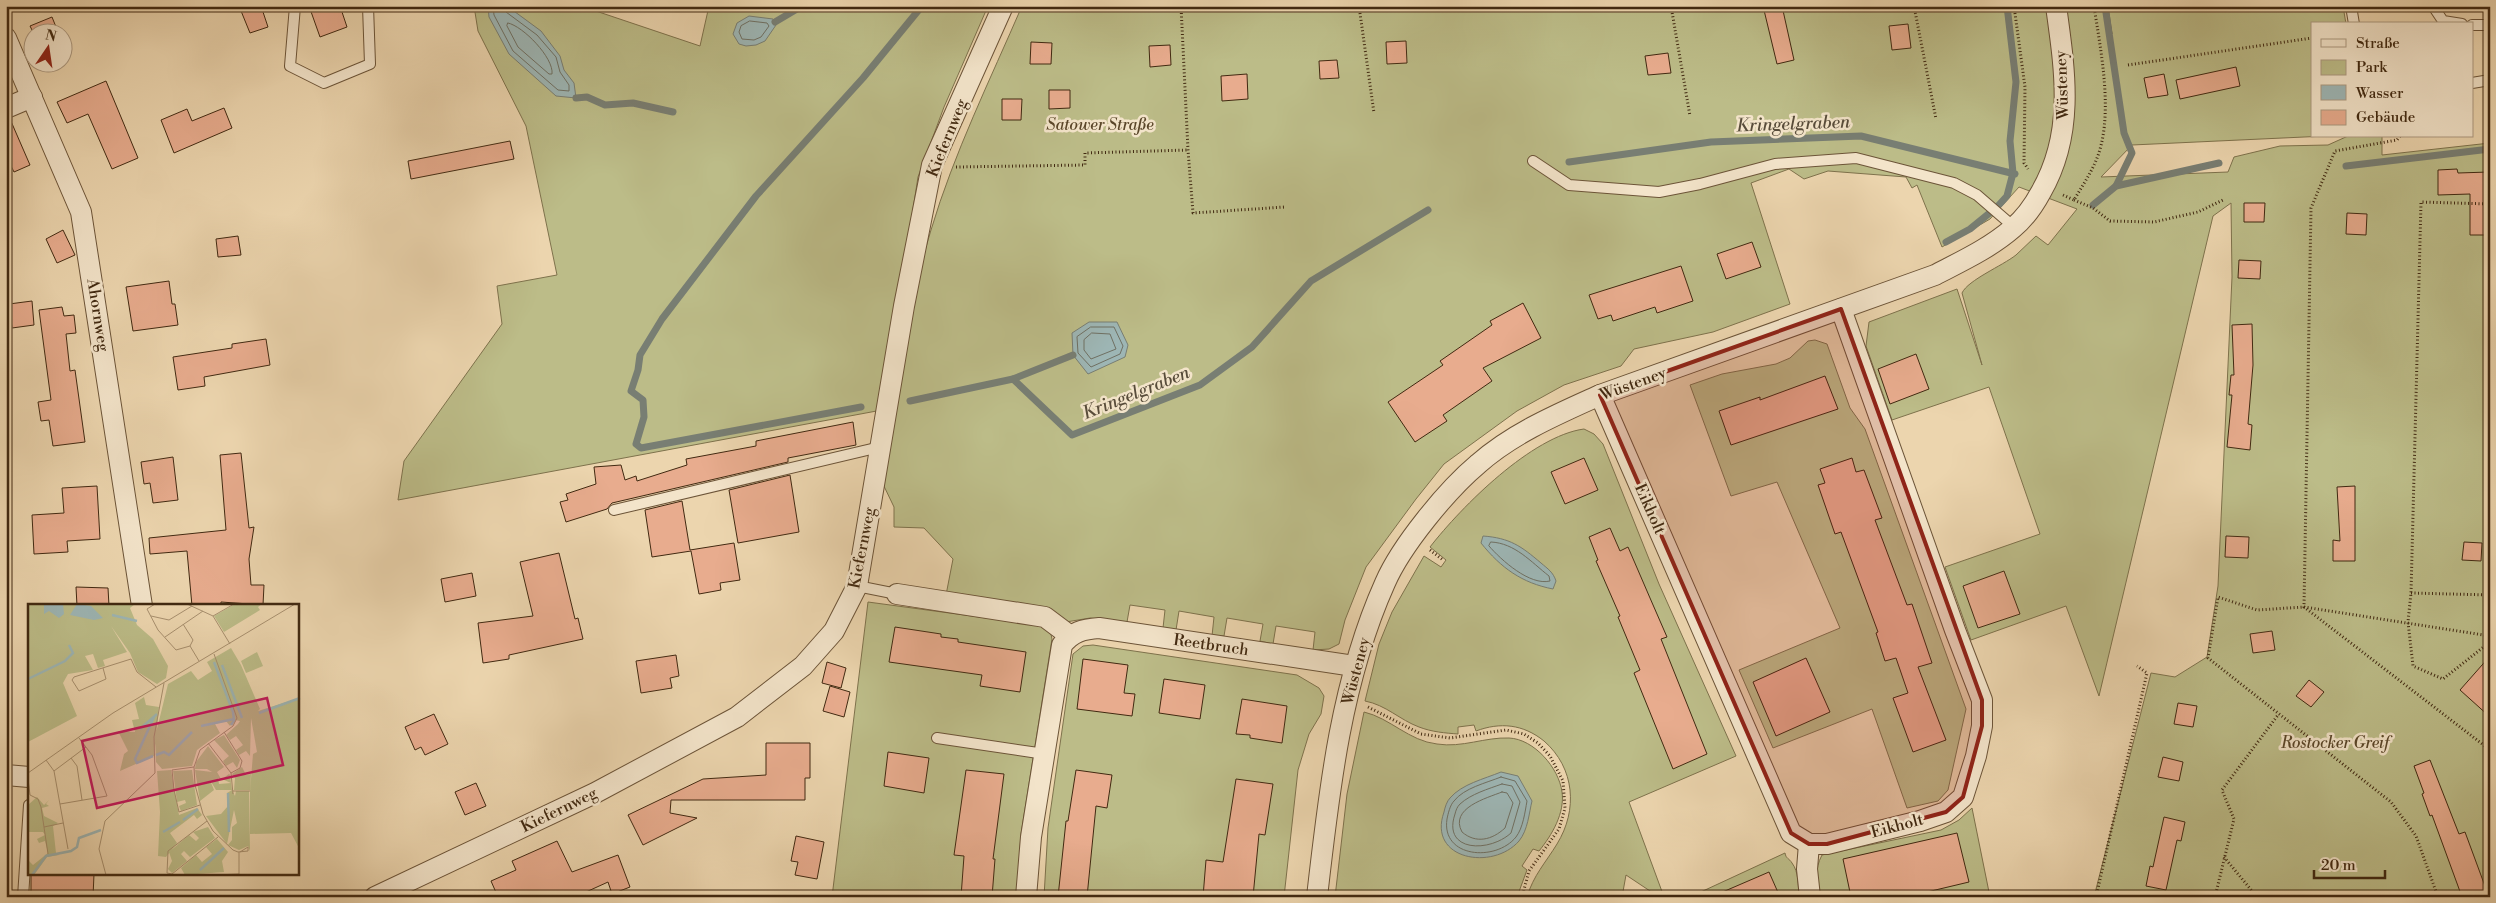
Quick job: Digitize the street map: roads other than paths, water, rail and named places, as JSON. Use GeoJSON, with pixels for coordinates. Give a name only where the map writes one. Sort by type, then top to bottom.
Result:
{"type":"FeatureCollection","features":[{"type":"Feature","properties":{"kind":"street","name":"Kiefernweg"},"geometry":{"type":"LineString","coordinates":[[375,897],[595,793],[738,717],[803,666],[834,631],[857,586],[904,306],[932,165],[1003,6]]}},
{"type":"Feature","properties":{"kind":"street","name":"Wüsteney"},"geometry":{"type":"LineString","coordinates":[[1316,897],[1331,780],[1354,666],[1386,582],[1403,553],[1449,493],[1478,464],[1518,435],[1600,395],[1935,274],[1975,255],[2014,228],[2028,212],[2039,179],[2060,145],[2066,102],[2056,6]]}},
{"type":"Feature","properties":{"kind":"street","name":"Ahornweg"},"geometry":{"type":"LineString","coordinates":[[6,38],[81,212],[142,604]]}},
{"type":"Feature","properties":{"kind":"street"},"geometry":{"type":"LineString","coordinates":[[6,108],[32,97]]}},
{"type":"Feature","properties":{"kind":"street","name":"Eikholt"},"geometry":{"type":"LineString","coordinates":[[1600,395],[1791,833],[1809,844],[1827,844],[1920,821],[1946,812],[1963,797],[1976,756],[1982,726],[1982,700],[1955,630],[1841,309]]}},
{"type":"Feature","properties":{"kind":"street"},"geometry":{"type":"LineString","coordinates":[[897,594],[1045,617],[1069,636],[1062,645],[1044,754],[1031,838],[1026,897]]}},
{"type":"Feature","properties":{"kind":"street","name":"Reetbruch"},"geometry":{"type":"LineString","coordinates":[[1069,636],[1084,629],[1099,628],[1354,666]]}},
{"type":"Feature","properties":{"kind":"street"},"geometry":{"type":"LineString","coordinates":[[6,775],[28,777]]}},
{"type":"Feature","properties":{"kind":"street"},"geometry":{"type":"LineString","coordinates":[[1809,844],[1807,869],[1810,897]]}},
{"type":"Feature","properties":{"kind":"lane"},"geometry":{"type":"LineString","coordinates":[[295,6],[290,66],[324,84],[370,64],[368,6]]}},
{"type":"Feature","properties":{"kind":"lane"},"geometry":{"type":"LineString","coordinates":[[2351,6],[2354,22]]}},
{"type":"Feature","properties":{"kind":"lane"},"geometry":{"type":"LineString","coordinates":[[2433,6],[2443,22]]}},
{"type":"Feature","properties":{"kind":"lane"},"geometry":{"type":"LineString","coordinates":[[2474,25],[2490,25]]}},
{"type":"Feature","properties":{"kind":"lane"},"geometry":{"type":"LineString","coordinates":[[2474,83],[2490,80]]}},
{"type":"Feature","properties":{"kind":"lane"},"geometry":{"type":"LineString","coordinates":[[1532,161],[1569,185],[1659,192],[1700,184],[1775,164],[1856,158],[1954,183],[1977,195],[2014,228]]}},
{"type":"Feature","properties":{"kind":"lane"},"geometry":{"type":"LineString","coordinates":[[614,510],[880,447]]}},
{"type":"Feature","properties":{"kind":"lane"},"geometry":{"type":"LineString","coordinates":[[857,586],[897,594]]}},
{"type":"Feature","properties":{"kind":"lane"},"geometry":{"type":"LineString","coordinates":[[937,738],[1044,754]]}},
{"type":"Feature","properties":{"kind":"lane"},"geometry":{"type":"LineString","coordinates":[[23,897],[28,820]]}},
{"type":"Feature","properties":{"kind":"water"},"geometry":{"type":"Polygon","coordinates":[[[488,6],[507,6],[541,31],[560,56],[564,70],[574,83],[576,98],[556,96],[509,54],[489,17],[488,6]]]}},
{"type":"Feature","properties":{"kind":"water"},"geometry":{"type":"Polygon","coordinates":[[[749,16],[773,19],[776,25],[765,41],[756,45],[746,46],[739,44],[733,34],[737,23],[749,16]]]}},
{"type":"Feature","properties":{"kind":"water"},"geometry":{"type":"Polygon","coordinates":[[[1089,322],[1117,322],[1128,345],[1125,357],[1088,374],[1073,355],[1072,333],[1089,322]]]}},
{"type":"Feature","properties":{"kind":"water"},"geometry":{"type":"Polygon","coordinates":[[[1483,536],[1508,541],[1527,552],[1552,573],[1556,581],[1553,589],[1531,583],[1504,567],[1481,543],[1483,536]]]}},
{"type":"Feature","properties":{"kind":"water"},"geometry":{"type":"Polygon","coordinates":[[[1501,772],[1518,776],[1532,801],[1522,837],[1508,850],[1494,856],[1479,858],[1465,856],[1453,850],[1445,841],[1441,828],[1444,810],[1448,801],[1455,793],[1467,785],[1501,772]]]}},
{"type":"Feature","properties":{"kind":"waterway"},"geometry":{"type":"LineString","coordinates":[[775,22],[802,6]]}},
{"type":"Feature","properties":{"kind":"waterway"},"geometry":{"type":"LineString","coordinates":[[861,407],[641,448],[636,444],[644,417],[643,400],[631,391],[638,370],[640,355],[662,319],[756,196],[863,78],[922,6]]}},
{"type":"Feature","properties":{"kind":"waterway"},"geometry":{"type":"LineString","coordinates":[[1946,242],[1970,229],[1997,207],[2007,196],[2013,173],[2010,141],[2016,82],[2007,6]]}},
{"type":"Feature","properties":{"kind":"waterway"},"geometry":{"type":"LineString","coordinates":[[2105,6],[2124,133],[2132,153],[2116,186]]}},
{"type":"Feature","properties":{"kind":"waterway"},"geometry":{"type":"LineString","coordinates":[[576,98],[587,97],[605,105],[633,103],[673,112]]}},
{"type":"Feature","properties":{"kind":"waterway","name":"Kringelgraben"},"geometry":{"type":"LineString","coordinates":[[1569,162],[1711,142],[1861,136],[2015,174]]}},
{"type":"Feature","properties":{"kind":"waterway","name":"Kringelgraben"},"geometry":{"type":"LineString","coordinates":[[2346,166],[2490,149]]}},
{"type":"Feature","properties":{"kind":"waterway","name":"Kringelgraben"},"geometry":{"type":"LineString","coordinates":[[2093,205],[2116,186],[2219,163]]}},
{"type":"Feature","properties":{"kind":"waterway","name":"Kringelgraben"},"geometry":{"type":"LineString","coordinates":[[910,401],[1013,379],[1072,435],[1200,385],[1252,347],[1311,281],[1428,210]]}},
{"type":"Feature","properties":{"kind":"waterway"},"geometry":{"type":"LineString","coordinates":[[1013,379],[1073,355]]}},
{"type":"Feature","properties":{"kind":"park label","name":"Satower Straße"},"geometry":{"type":"Point","coordinates":[1100,125]}},
{"type":"Feature","properties":{"kind":"park label","name":"Rostocker Greif"},"geometry":{"type":"Point","coordinates":[2335,743]}}]}
